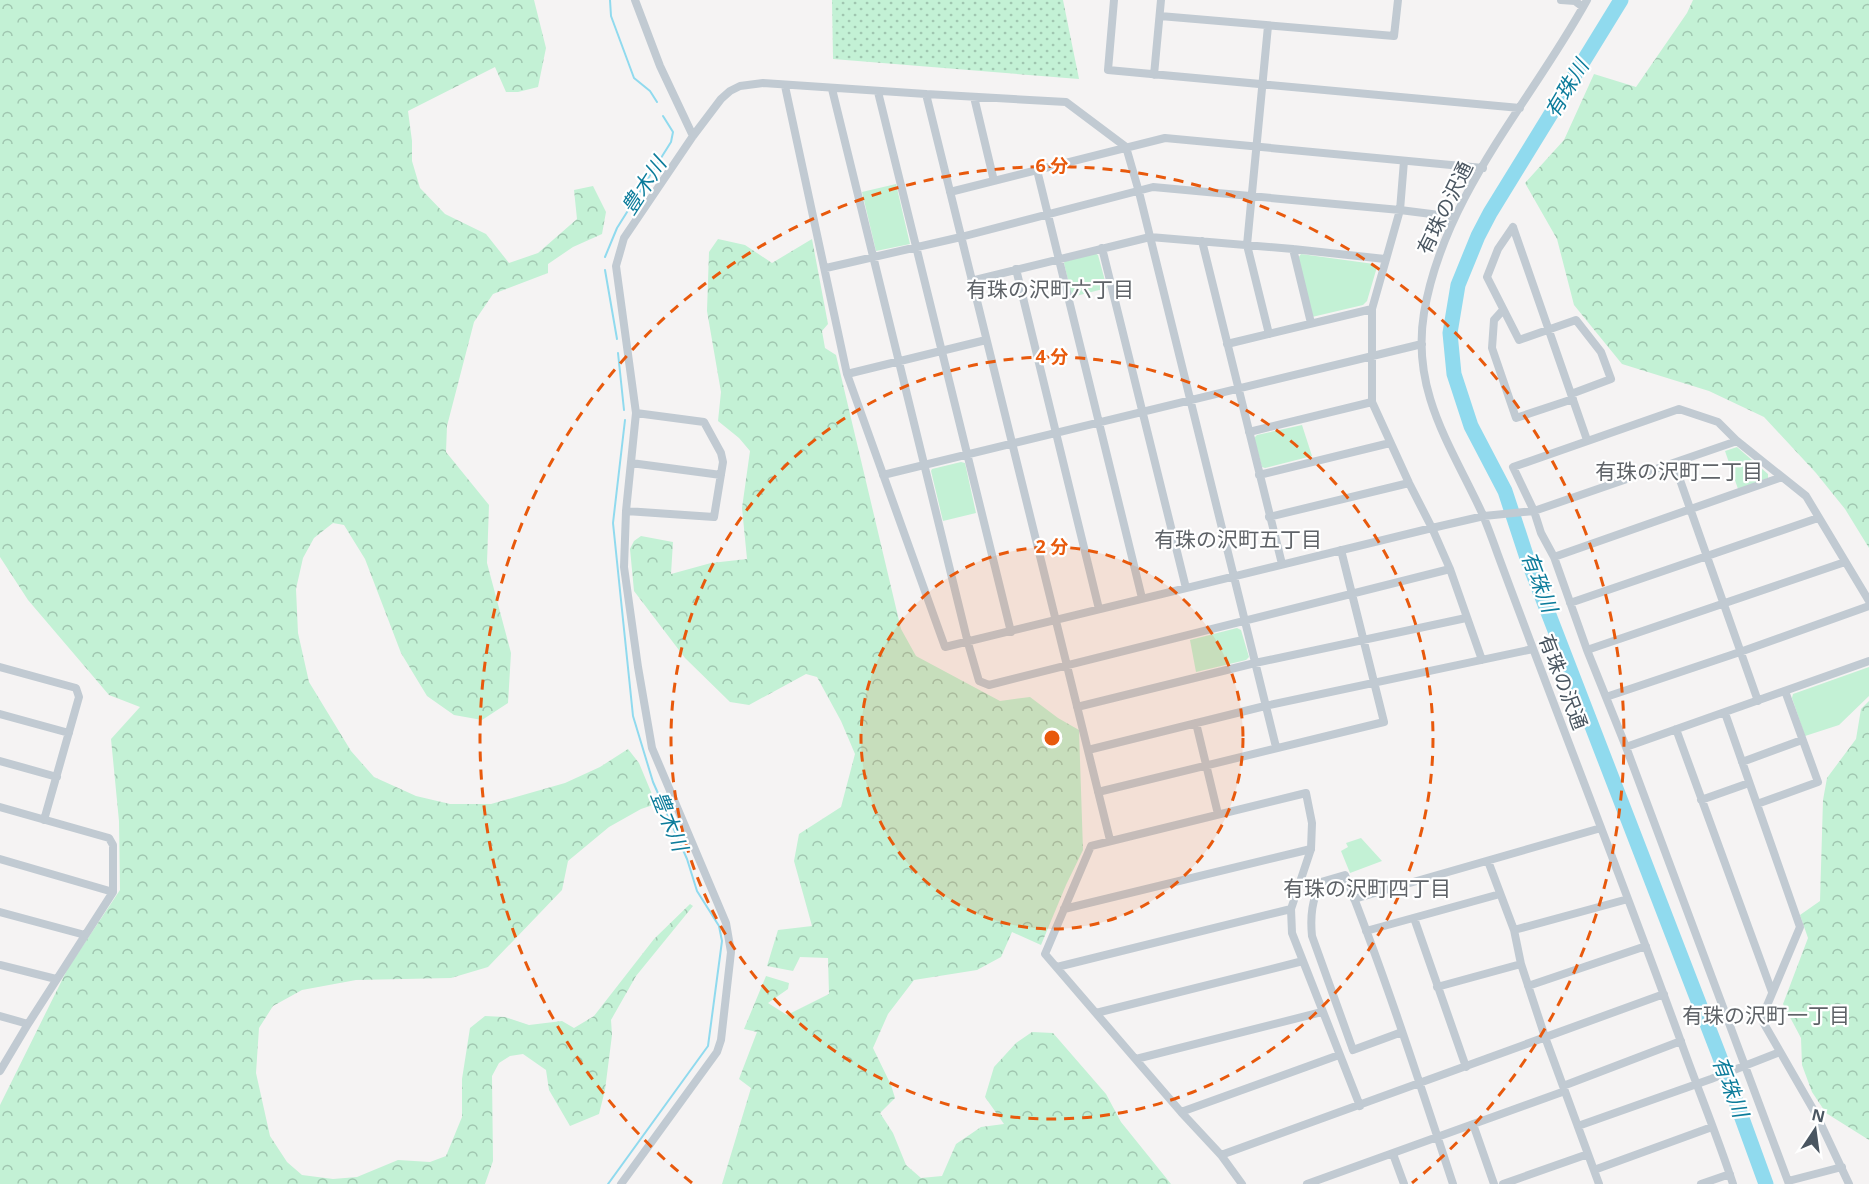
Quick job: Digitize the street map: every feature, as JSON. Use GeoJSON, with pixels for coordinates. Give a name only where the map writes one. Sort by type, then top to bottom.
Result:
{"type":"FeatureCollection","features":[{"type":"Feature","properties":{"kind":"street"},"geometry":{"type":"LineString","coordinates":[[635,0],[660,66],[693,136]]}},
{"type":"Feature","properties":{"kind":"street"},"geometry":{"type":"LineString","coordinates":[[1114,0],[1108,70],[1520,108]]}},
{"type":"Feature","properties":{"kind":"street"},"geometry":{"type":"LineString","coordinates":[[1154,75],[1161,0]]}},
{"type":"Feature","properties":{"kind":"street"},"geometry":{"type":"LineString","coordinates":[[1160,16],[1394,36],[1398,0]]}},
{"type":"Feature","properties":{"kind":"street"},"geometry":{"type":"LineString","coordinates":[[1561,0],[1585,4]]}},
{"type":"Feature","properties":{"kind":"street","name":"有珠の沢通"},"geometry":{"type":"LineString","coordinates":[[1585,4],[1482,168],[1455,217],[1435,265],[1423,317],[1422,344],[1425,384],[1435,417],[1484,516],[1733,1184]]}},
{"type":"Feature","properties":{"kind":"street"},"geometry":{"type":"LineString","coordinates":[[1268,26],[1247,245],[1269,334]]}},
{"type":"Feature","properties":{"kind":"street"},"geometry":{"type":"LineString","coordinates":[[621,1184],[717,1052],[721,1040],[731,952],[726,923],[652,748],[624,567],[626,511],[636,413],[616,266],[624,238],[693,136],[721,99],[730,91],[751,84],[1066,102],[1126,147],[1276,747]]}},
{"type":"Feature","properties":{"kind":"street"},"geometry":{"type":"LineString","coordinates":[[785,86],[847,374],[945,647],[1484,516],[1531,512],[1737,441]]}},
{"type":"Feature","properties":{"kind":"street"},"geometry":{"type":"LineString","coordinates":[[832,88],[968,643],[980,681],[989,685],[1450,569]]}},
{"type":"Feature","properties":{"kind":"street"},"geometry":{"type":"LineString","coordinates":[[878,92],[1011,632]]}},
{"type":"Feature","properties":{"kind":"street"},"geometry":{"type":"LineString","coordinates":[[926,94],[1110,840]]}},
{"type":"Feature","properties":{"kind":"street"},"geometry":{"type":"LineString","coordinates":[[974,97],[994,181]]}},
{"type":"Feature","properties":{"kind":"street"},"geometry":{"type":"LineString","coordinates":[[950,192],[1165,138],[1482,168]]}},
{"type":"Feature","properties":{"kind":"street"},"geometry":{"type":"LineString","coordinates":[[1404,161],[1400,210],[1372,309],[1372,402],[1450,569],[1482,660]]}},
{"type":"Feature","properties":{"kind":"street"},"geometry":{"type":"LineString","coordinates":[[1037,170],[1142,598]]}},
{"type":"Feature","properties":{"kind":"street"},"geometry":{"type":"LineString","coordinates":[[826,268],[961,237],[1153,187],[1455,217]]}},
{"type":"Feature","properties":{"kind":"street"},"geometry":{"type":"LineString","coordinates":[[1503,310],[1494,320],[1492,348],[1516,418],[1572,397],[1611,379],[1601,352],[1576,320],[1549,329],[1519,340],[1487,277],[1498,249],[1513,227],[1549,329],[1572,397],[1587,440]]}},
{"type":"Feature","properties":{"kind":"street"},"geometry":{"type":"LineString","coordinates":[[971,281],[1150,237],[1385,259]]}},
{"type":"Feature","properties":{"kind":"street"},"geometry":{"type":"LineString","coordinates":[[1202,241],[1282,564]]}},
{"type":"Feature","properties":{"kind":"street"},"geometry":{"type":"LineString","coordinates":[[1102,248],[1186,588]]}},
{"type":"Feature","properties":{"kind":"street"},"geometry":{"type":"LineString","coordinates":[[1293,249],[1311,323]]}},
{"type":"Feature","properties":{"kind":"street"},"geometry":{"type":"LineString","coordinates":[[1016,269],[1099,609]]}},
{"type":"Feature","properties":{"kind":"street"},"geometry":{"type":"LineString","coordinates":[[1227,344],[1372,309]]}},
{"type":"Feature","properties":{"kind":"street"},"geometry":{"type":"LineString","coordinates":[[847,374],[986,340]]}},
{"type":"Feature","properties":{"kind":"street"},"geometry":{"type":"LineString","coordinates":[[883,475],[1422,344]]}},
{"type":"Feature","properties":{"kind":"street"},"geometry":{"type":"LineString","coordinates":[[1249,432],[1372,402]]}},
{"type":"Feature","properties":{"kind":"street"},"geometry":{"type":"LineString","coordinates":[[1842,1167],[1788,1183],[1742,1067],[1554,556],[1531,512],[1513,467],[1679,409],[1718,422],[1737,441],[1806,496],[1869,601]]}},
{"type":"Feature","properties":{"kind":"street"},"geometry":{"type":"LineString","coordinates":[[626,511],[714,517],[723,462],[721,453],[704,422],[636,413]]}},
{"type":"Feature","properties":{"kind":"street"},"geometry":{"type":"LineString","coordinates":[[1259,475],[1390,443]]}},
{"type":"Feature","properties":{"kind":"street"},"geometry":{"type":"LineString","coordinates":[[631,463],[721,475]]}},
{"type":"Feature","properties":{"kind":"street"},"geometry":{"type":"LineString","coordinates":[[1674,463],[1758,701]]}},
{"type":"Feature","properties":{"kind":"street"},"geometry":{"type":"LineString","coordinates":[[1554,556],[1782,477]]}},
{"type":"Feature","properties":{"kind":"street"},"geometry":{"type":"LineString","coordinates":[[1269,517],[1409,483]]}},
{"type":"Feature","properties":{"kind":"street"},"geometry":{"type":"LineString","coordinates":[[1570,603],[1818,518]]}},
{"type":"Feature","properties":{"kind":"street"},"geometry":{"type":"LineString","coordinates":[[1098,792],[1384,722],[1341,550]]}},
{"type":"Feature","properties":{"kind":"street"},"geometry":{"type":"LineString","coordinates":[[1587,650],[1845,562]]}},
{"type":"Feature","properties":{"kind":"street"},"geometry":{"type":"LineString","coordinates":[[1606,697],[1869,606]]}},
{"type":"Feature","properties":{"kind":"street"},"geometry":{"type":"LineString","coordinates":[[1077,707],[1255,663],[1466,618]]}},
{"type":"Feature","properties":{"kind":"street"},"geometry":{"type":"LineString","coordinates":[[1088,750],[1265,706],[1533,649]]}},
{"type":"Feature","properties":{"kind":"street"},"geometry":{"type":"LineString","coordinates":[[1626,747],[1869,661]]}},
{"type":"Feature","properties":{"kind":"street"},"geometry":{"type":"LineString","coordinates":[[0,667],[75,688],[79,697],[44,820]]}},
{"type":"Feature","properties":{"kind":"street"},"geometry":{"type":"LineString","coordinates":[[1757,804],[1818,782],[1785,692]]}},
{"type":"Feature","properties":{"kind":"street"},"geometry":{"type":"LineString","coordinates":[[1725,713],[1800,927],[1763,1015],[1764,1022],[1817,1116],[1850,1184]]}},
{"type":"Feature","properties":{"kind":"street"},"geometry":{"type":"LineString","coordinates":[[0,714],[69,733]]}},
{"type":"Feature","properties":{"kind":"street"},"geometry":{"type":"LineString","coordinates":[[1196,723],[1218,814]]}},
{"type":"Feature","properties":{"kind":"street"},"geometry":{"type":"LineString","coordinates":[[1676,729],[1772,992]]}},
{"type":"Feature","properties":{"kind":"street"},"geometry":{"type":"LineString","coordinates":[[1742,762],[1802,740]]}},
{"type":"Feature","properties":{"kind":"street"},"geometry":{"type":"LineString","coordinates":[[0,761],[57,777]]}},
{"type":"Feature","properties":{"kind":"street"},"geometry":{"type":"LineString","coordinates":[[1701,800],[1749,783]]}},
{"type":"Feature","properties":{"kind":"street"},"geometry":{"type":"LineString","coordinates":[[1242,1184],[1221,1155],[1045,954],[1091,846],[1306,793],[1312,824],[1311,849],[1291,909],[1292,933],[1360,1106]]}},
{"type":"Feature","properties":{"kind":"street"},"geometry":{"type":"LineString","coordinates":[[0,807],[110,838],[113,845],[114,892],[0,1069]]}},
{"type":"Feature","properties":{"kind":"street"},"geometry":{"type":"LineString","coordinates":[[1354,899],[1601,828]]}},
{"type":"Feature","properties":{"kind":"street"},"geometry":{"type":"LineString","coordinates":[[1064,909],[1311,849]]}},
{"type":"Feature","properties":{"kind":"street"},"geometry":{"type":"LineString","coordinates":[[0,859],[114,892]]}},
{"type":"Feature","properties":{"kind":"street"},"geometry":{"type":"LineString","coordinates":[[1488,861],[1514,930],[1521,964],[1545,1037],[1599,1184]]}},
{"type":"Feature","properties":{"kind":"street"},"geometry":{"type":"LineString","coordinates":[[1402,1032],[1353,1050],[1312,936],[1310,920],[1315,894],[1321,882],[1345,875],[1402,1032],[1453,1184]]}},
{"type":"Feature","properties":{"kind":"street"},"geometry":{"type":"LineString","coordinates":[[1366,931],[1500,894]]}},
{"type":"Feature","properties":{"kind":"street"},"geometry":{"type":"LineString","coordinates":[[1514,930],[1628,899]]}},
{"type":"Feature","properties":{"kind":"street"},"geometry":{"type":"LineString","coordinates":[[1057,967],[1291,909]]}},
{"type":"Feature","properties":{"kind":"street"},"geometry":{"type":"LineString","coordinates":[[0,912],[85,935]]}},
{"type":"Feature","properties":{"kind":"street"},"geometry":{"type":"LineString","coordinates":[[1414,918],[1466,1067]]}},
{"type":"Feature","properties":{"kind":"street"},"geometry":{"type":"LineString","coordinates":[[1528,986],[1646,946]]}},
{"type":"Feature","properties":{"kind":"street"},"geometry":{"type":"LineString","coordinates":[[1096,1013],[1303,962]]}},
{"type":"Feature","properties":{"kind":"street"},"geometry":{"type":"LineString","coordinates":[[1437,987],[1521,964]]}},
{"type":"Feature","properties":{"kind":"street"},"geometry":{"type":"LineString","coordinates":[[0,965],[56,979]]}},
{"type":"Feature","properties":{"kind":"street"},"geometry":{"type":"LineString","coordinates":[[1221,1155],[1664,994]]}},
{"type":"Feature","properties":{"kind":"street"},"geometry":{"type":"LineString","coordinates":[[1136,1059],[1322,1012]]}},
{"type":"Feature","properties":{"kind":"street"},"geometry":{"type":"LineString","coordinates":[[0,1016],[28,1024]]}},
{"type":"Feature","properties":{"kind":"street"},"geometry":{"type":"LineString","coordinates":[[1307,1184],[1473,1124],[1681,1041]]}},
{"type":"Feature","properties":{"kind":"street"},"geometry":{"type":"LineString","coordinates":[[1578,1126],[1780,1052]]}},
{"type":"Feature","properties":{"kind":"street"},"geometry":{"type":"LineString","coordinates":[[1181,1112],[1339,1055]]}},
{"type":"Feature","properties":{"kind":"street"},"geometry":{"type":"LineString","coordinates":[[1473,1124],[1494,1184]]}},
{"type":"Feature","properties":{"kind":"street"},"geometry":{"type":"LineString","coordinates":[[1594,1170],[1712,1127]]}},
{"type":"Feature","properties":{"kind":"street"},"geometry":{"type":"LineString","coordinates":[[1393,1154],[1404,1184]]}},
{"type":"Feature","properties":{"kind":"street"},"geometry":{"type":"LineString","coordinates":[[1503,1184],[1588,1154]]}},
{"type":"Feature","properties":{"kind":"street"},"geometry":{"type":"LineString","coordinates":[[1701,1184],[1730,1174]]}},
{"type":"Feature","properties":{"kind":"green space"},"geometry":{"type":"Polygon","coordinates":[[[0,0],[534,0],[546,48],[538,87],[518,92],[506,92],[495,67],[408,111],[412,161],[420,188],[445,214],[486,234],[509,263],[538,253],[577,219],[574,190],[593,186],[606,212],[602,234],[573,247],[548,264],[548,273],[493,294],[474,322],[447,426],[446,452],[489,505],[487,563],[511,653],[508,703],[482,720],[454,715],[427,696],[401,653],[365,559],[344,525],[333,523],[314,538],[303,558],[296,589],[298,633],[309,682],[351,751],[374,777],[416,796],[450,804],[491,804],[565,783],[600,767],[628,749],[639,763],[656,804],[641,809],[609,827],[568,861],[562,890],[488,967],[451,978],[356,980],[302,990],[273,1006],[259,1028],[256,1073],[270,1136],[287,1162],[302,1175],[333,1179],[357,1177],[398,1160],[430,1162],[446,1156],[462,1117],[462,1079],[470,1028],[485,1016],[505,1017],[529,1025],[562,1021],[574,1028],[594,1016],[654,939],[690,904],[693,906],[636,976],[611,1020],[612,1035],[605,1090],[599,1114],[570,1126],[549,1090],[546,1070],[523,1054],[510,1056],[499,1063],[492,1076],[493,1161],[485,1184],[0,1184],[0,1105],[68,968],[120,890],[119,821],[111,739],[140,707],[109,695],[28,600],[0,557],[0,0]]]}},
{"type":"Feature","properties":{"kind":"green space"},"geometry":{"type":"Polygon","coordinates":[[[832,0],[1063,0],[1079,79],[833,59],[832,0]]]}},
{"type":"Feature","properties":{"kind":"green space"},"geometry":{"type":"Polygon","coordinates":[[[1693,0],[1869,0],[1869,548],[1845,509],[1816,473],[1764,417],[1709,391],[1622,364],[1574,305],[1557,239],[1525,183],[1564,140],[1594,74],[1636,87],[1687,13],[1693,0]]]}},
{"type":"Feature","properties":{"kind":"green space"},"geometry":{"type":"Polygon","coordinates":[[[896,184],[910,244],[876,251],[862,192],[896,184]]]}},
{"type":"Feature","properties":{"kind":"green space"},"geometry":{"type":"Polygon","coordinates":[[[718,239],[745,245],[772,263],[812,239],[828,324],[822,331],[825,348],[836,355],[901,629],[916,656],[1000,701],[1030,697],[1079,730],[1083,850],[1041,945],[1012,932],[1001,957],[977,970],[914,980],[888,1014],[873,1048],[895,1098],[880,1113],[893,1133],[906,1165],[921,1178],[942,1176],[956,1144],[981,1127],[1004,1124],[985,1097],[994,1067],[1016,1043],[1032,1032],[1053,1033],[1106,1094],[1121,1122],[1171,1184],[722,1184],[751,1088],[739,1079],[757,1032],[744,1029],[766,976],[789,983],[788,989],[768,1003],[787,1015],[829,994],[828,958],[800,957],[793,971],[767,966],[778,930],[812,926],[794,861],[799,834],[841,807],[855,754],[841,721],[817,677],[806,674],[749,705],[730,702],[685,658],[634,591],[630,549],[634,541],[641,536],[673,542],[671,574],[711,563],[747,559],[742,508],[750,451],[739,438],[718,421],[721,392],[707,311],[709,252],[718,239]]]}},
{"type":"Feature","properties":{"kind":"green space"},"geometry":{"type":"Polygon","coordinates":[[[1095,253],[1098,255],[1107,288],[1072,297],[1065,260],[1095,253]]]}},
{"type":"Feature","properties":{"kind":"green space"},"geometry":{"type":"Polygon","coordinates":[[[1301,254],[1374,264],[1377,267],[1367,301],[1363,305],[1312,317],[1298,258],[1301,254]]]}},
{"type":"Feature","properties":{"kind":"green space"},"geometry":{"type":"Polygon","coordinates":[[[1302,425],[1312,456],[1262,467],[1254,438],[1257,435],[1302,425]]]}},
{"type":"Feature","properties":{"kind":"green space"},"geometry":{"type":"Polygon","coordinates":[[[1737,447],[1768,474],[1768,478],[1738,489],[1725,451],[1737,447]]]}},
{"type":"Feature","properties":{"kind":"green space"},"geometry":{"type":"Polygon","coordinates":[[[961,462],[965,463],[976,513],[943,521],[931,471],[961,462]]]}},
{"type":"Feature","properties":{"kind":"green space"},"geometry":{"type":"Polygon","coordinates":[[[1237,628],[1241,630],[1249,657],[1246,660],[1196,672],[1190,640],[1237,628]]]}},
{"type":"Feature","properties":{"kind":"green space"},"geometry":{"type":"Polygon","coordinates":[[[1869,667],[1869,696],[1839,725],[1805,736],[1792,698],[1793,694],[1869,667]]]}},
{"type":"Feature","properties":{"kind":"green space"},"geometry":{"type":"Polygon","coordinates":[[[1869,701],[1869,1140],[1826,1113],[1812,1092],[1802,1065],[1801,1038],[1783,1004],[1808,938],[1800,915],[1820,901],[1823,800],[1827,778],[1856,739],[1861,709],[1869,701]]]}},
{"type":"Feature","properties":{"kind":"green space"},"geometry":{"type":"Polygon","coordinates":[[[1361,838],[1382,861],[1350,873],[1341,851],[1348,847],[1346,843],[1361,838]]]}},
{"type":"Feature","properties":{"kind":"waterway","name":"豊木川"},"geometry":{"type":"LineString","coordinates":[[610,0],[611,16],[634,78],[650,91],[657,102]]}},
{"type":"Feature","properties":{"kind":"waterway","name":"有珠川"},"geometry":{"type":"LineString","coordinates":[[1621,0],[1478,236],[1458,285],[1450,333],[1454,374],[1471,426],[1505,491],[1527,558],[1719,1055],[1766,1184]]}},
{"type":"Feature","properties":{"kind":"waterway","name":"豊木川"},"geometry":{"type":"LineString","coordinates":[[605,257],[617,228],[671,142],[673,132],[663,116]]}},
{"type":"Feature","properties":{"kind":"waterway","name":"豊木川"},"geometry":{"type":"LineString","coordinates":[[605,270],[617,339]]}},
{"type":"Feature","properties":{"kind":"waterway","name":"豊木川"},"geometry":{"type":"LineString","coordinates":[[618,353],[624,410]]}},
{"type":"Feature","properties":{"kind":"waterway","name":"豊木川"},"geometry":{"type":"LineString","coordinates":[[608,1184],[708,1046],[722,941],[719,926],[697,891],[687,859],[653,782],[633,716],[613,523],[625,420]]}},
{"type":"Feature","properties":{"kind":"district","name":"有珠の沢町六丁目"},"geometry":{"type":"Point","coordinates":[1050,290]}},
{"type":"Feature","properties":{"kind":"district","name":"有珠の沢町二丁目"},"geometry":{"type":"Point","coordinates":[1679,472]}},
{"type":"Feature","properties":{"kind":"district","name":"有珠の沢町五丁目"},"geometry":{"type":"Point","coordinates":[1238,540]}},
{"type":"Feature","properties":{"kind":"district","name":"有珠の沢町四丁目"},"geometry":{"type":"Point","coordinates":[1367,889]}},
{"type":"Feature","properties":{"kind":"district","name":"有珠の沢町一丁目"},"geometry":{"type":"Point","coordinates":[1766,1016]}}]}
